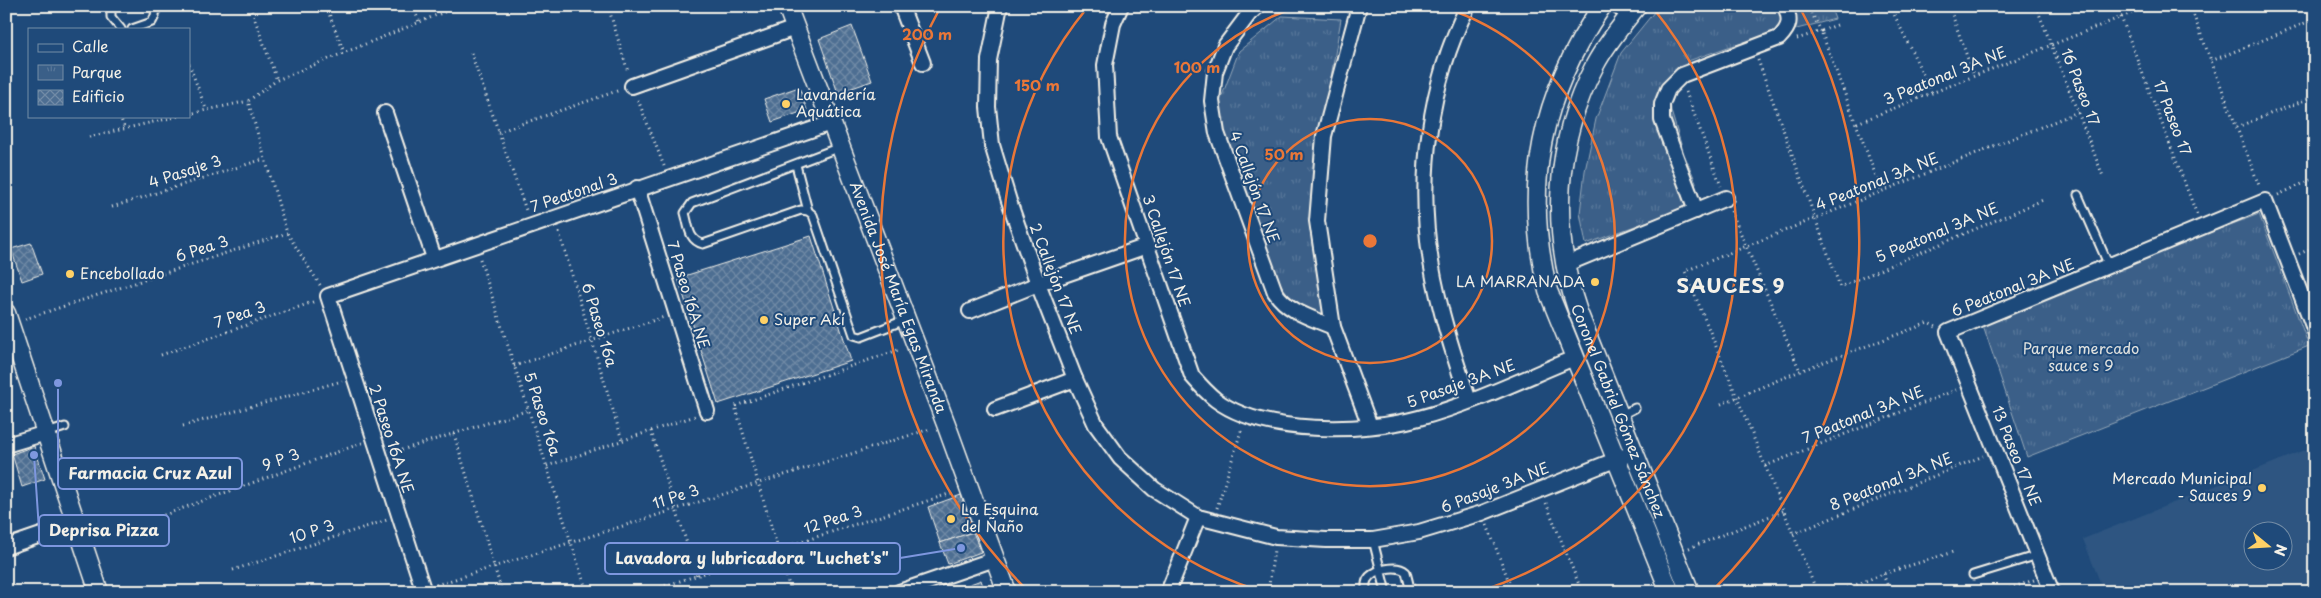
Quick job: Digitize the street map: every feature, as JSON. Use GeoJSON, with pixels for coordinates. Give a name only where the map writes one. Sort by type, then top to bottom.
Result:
{"type":"FeatureCollection","features":[{"type":"Feature","properties":{"kind":"street","name":"Avenida José María Egas Miranda"},"geometry":{"type":"LineString","coordinates":[[787,6],[916,344],[1007,592]]}},
{"type":"Feature","properties":{"kind":"street"},"geometry":{"type":"LineString","coordinates":[[901,6],[923,63]]}},
{"type":"Feature","properties":{"kind":"street","name":"2 Callejón 17 NE"},"geometry":{"type":"LineString","coordinates":[[1000,6],[988,76],[988,107],[992,145],[1038,284],[1075,379],[1105,440],[1137,476]]}},
{"type":"Feature","properties":{"kind":"street","name":"3 Callejón 17 NE"},"geometry":{"type":"LineString","coordinates":[[1121,6],[1113,24],[1105,65],[1109,137],[1192,376]]}},
{"type":"Feature","properties":{"kind":"street","name":"4 Callejón 17 NE"},"geometry":{"type":"LineString","coordinates":[[1258,6],[1229,39],[1218,62],[1212,94],[1215,125],[1275,292],[1281,302],[1289,307],[1333,327]]}},
{"type":"Feature","properties":{"kind":"street"},"geometry":{"type":"LineString","coordinates":[[1359,6],[1326,129],[1318,183],[1318,233],[1333,327],[1370,426]]}},
{"type":"Feature","properties":{"kind":"street"},"geometry":{"type":"LineString","coordinates":[[1468,6],[1451,45],[1431,120],[1426,164],[1425,206],[1430,261],[1438,299],[1469,402]]}},
{"type":"Feature","properties":{"kind":"street","name":"Coronel Gabriel Gómez Sánchez"},"geometry":{"type":"LineString","coordinates":[[1602,6],[1568,61],[1546,122],[1536,182],[1538,241],[1542,269],[1548,291],[1670,592]]}},
{"type":"Feature","properties":{"kind":"street"},"geometry":{"type":"LineString","coordinates":[[1696,211],[1662,120],[1662,104],[1668,89],[1682,75],[1779,38],[1787,30],[1790,17],[1785,6]]}},
{"type":"Feature","properties":{"kind":"street","name":"Coronel Gabriel Gómez Sánchez"},"geometry":{"type":"LineString","coordinates":[[1628,9],[1595,64],[1568,132],[1563,163],[1559,228],[1564,265],[1578,312],[1628,412],[1635,452],[1690,592]]}},
{"type":"Feature","properties":{"kind":"street"},"geometry":{"type":"LineString","coordinates":[[632,86],[795,28]]}},
{"type":"Feature","properties":{"kind":"street"},"geometry":{"type":"LineString","coordinates":[[385,113],[434,258]]}},
{"type":"Feature","properties":{"kind":"street","name":"7 Peatonal 3"},"geometry":{"type":"LineString","coordinates":[[328,296],[637,188],[831,123]]}},
{"type":"Feature","properties":{"kind":"street","name":"7 Paseo 16A NE"},"geometry":{"type":"LineString","coordinates":[[637,188],[707,412]]}},
{"type":"Feature","properties":{"kind":"street"},"geometry":{"type":"LineString","coordinates":[[1564,265],[1726,198]]}},
{"type":"Feature","properties":{"kind":"street"},"geometry":{"type":"LineString","coordinates":[[2265,201],[2315,332]]}},
{"type":"Feature","properties":{"kind":"street","name":"6 Peatonal 3A NE"},"geometry":{"type":"LineString","coordinates":[[1948,332],[2265,201]]}},
{"type":"Feature","properties":{"kind":"street"},"geometry":{"type":"LineString","coordinates":[[970,311],[1038,284],[1147,246]]}},
{"type":"Feature","properties":{"kind":"street","name":"2 Paseo 16A NE"},"geometry":{"type":"LineString","coordinates":[[328,296],[423,590]]}},
{"type":"Feature","properties":{"kind":"street"},"geometry":{"type":"LineString","coordinates":[[9,329],[99,592]]}},
{"type":"Feature","properties":{"kind":"street","name":"13 Paseo 17 NE"},"geometry":{"type":"LineString","coordinates":[[1948,332],[1997,450],[2052,592]]}},
{"type":"Feature","properties":{"kind":"street","name":"5 Pasaje 3A NE"},"geometry":{"type":"LineString","coordinates":[[1192,376],[1217,401],[1247,416],[1307,427],[1343,428],[1418,419],[1469,402],[1574,358]]}},
{"type":"Feature","properties":{"kind":"street"},"geometry":{"type":"LineString","coordinates":[[995,409],[1075,379]]}},
{"type":"Feature","properties":{"kind":"street"},"geometry":{"type":"LineString","coordinates":[[6,446],[46,433]]}},
{"type":"Feature","properties":{"kind":"street","name":"6 Pasaje 3A NE"},"geometry":{"type":"LineString","coordinates":[[1137,476],[1173,502],[1198,516],[1213,521],[1276,537],[1373,540],[1419,532],[1482,513],[1635,452]]}},
{"type":"Feature","properties":{"kind":"street"},"geometry":{"type":"LineString","coordinates":[[1168,592],[1198,516]]}},
{"type":"Feature","properties":{"kind":"street"},"geometry":{"type":"LineString","coordinates":[[6,547],[76,523]]}},
{"type":"Feature","properties":{"kind":"street"},"geometry":{"type":"LineString","coordinates":[[899,592],[996,559]]}},
{"type":"Feature","properties":{"kind":"lane"},"geometry":{"type":"LineString","coordinates":[[111,6],[111,17],[120,28]]}},
{"type":"Feature","properties":{"kind":"lane"},"geometry":{"type":"LineString","coordinates":[[135,28],[152,22],[156,6]]}},
{"type":"Feature","properties":{"kind":"lane"},"geometry":{"type":"LineString","coordinates":[[840,147],[692,203],[685,213],[692,239],[703,244],[801,210],[808,211],[813,215],[854,335],[860,338],[906,320]]}},
{"type":"Feature","properties":{"kind":"lane"},"geometry":{"type":"LineString","coordinates":[[796,165],[808,211]]}},
{"type":"Feature","properties":{"kind":"lane"},"geometry":{"type":"LineString","coordinates":[[2078,195],[2109,266]]}},
{"type":"Feature","properties":{"kind":"lane"},"geometry":{"type":"LineString","coordinates":[[46,433],[65,427]]}},
{"type":"Feature","properties":{"kind":"lane"},"geometry":{"type":"LineString","coordinates":[[1373,540],[1386,592]]}},
{"type":"Feature","properties":{"kind":"lane"},"geometry":{"type":"LineString","coordinates":[[1973,575],[2038,555]]}},
{"type":"Feature","properties":{"kind":"lane"},"geometry":{"type":"LineString","coordinates":[[1366,592],[1368,579],[1371,574],[1382,570],[1400,568],[1405,570],[1411,592]]}},
{"type":"Feature","properties":{"kind":"path"},"geometry":{"type":"LineString","coordinates":[[250,6],[277,80]]}},
{"type":"Feature","properties":{"kind":"path"},"geometry":{"type":"LineString","coordinates":[[326,6],[344,52]]}},
{"type":"Feature","properties":{"kind":"path"},"geometry":{"type":"LineString","coordinates":[[413,6],[418,22]]}},
{"type":"Feature","properties":{"kind":"path"},"geometry":{"type":"LineString","coordinates":[[190,114],[248,101],[277,80],[459,6]]}},
{"type":"Feature","properties":{"kind":"path"},"geometry":{"type":"LineString","coordinates":[[1808,6],[1821,31],[1882,192]]}},
{"type":"Feature","properties":{"kind":"path"},"geometry":{"type":"LineString","coordinates":[[1890,6],[1932,93]]}},
{"type":"Feature","properties":{"kind":"path"},"geometry":{"type":"LineString","coordinates":[[1950,6],[1974,76]]}},
{"type":"Feature","properties":{"kind":"path","name":"16 Paseo 17"},"geometry":{"type":"LineString","coordinates":[[2036,6],[2103,176]]}},
{"type":"Feature","properties":{"kind":"path","name":"3 Peatonal 3A NE"},"geometry":{"type":"LineString","coordinates":[[1857,123],[2149,6]]}},
{"type":"Feature","properties":{"kind":"path"},"geometry":{"type":"LineString","coordinates":[[2190,6],[2265,201],[2315,178]]}},
{"type":"Feature","properties":{"kind":"path","name":"17 Paseo 17"},"geometry":{"type":"LineString","coordinates":[[2121,18],[2202,227]]}},
{"type":"Feature","properties":{"kind":"path"},"geometry":{"type":"LineString","coordinates":[[2211,61],[2315,19]]}},
{"type":"Feature","properties":{"kind":"path"},"geometry":{"type":"LineString","coordinates":[[1821,31],[1837,25]]}},
{"type":"Feature","properties":{"kind":"path"},"geometry":{"type":"LineString","coordinates":[[470,53],[531,225]]}},
{"type":"Feature","properties":{"kind":"path"},"geometry":{"type":"LineString","coordinates":[[1756,53],[1815,219]]}},
{"type":"Feature","properties":{"kind":"path"},"geometry":{"type":"LineString","coordinates":[[190,67],[206,109]]}},
{"type":"Feature","properties":{"kind":"path"},"geometry":{"type":"LineString","coordinates":[[498,132],[632,86]]}},
{"type":"Feature","properties":{"kind":"path"},"geometry":{"type":"LineString","coordinates":[[1684,86],[1726,198],[1800,371]]}},
{"type":"Feature","properties":{"kind":"path"},"geometry":{"type":"LineString","coordinates":[[2237,127],[2315,96]]}},
{"type":"Feature","properties":{"kind":"path"},"geometry":{"type":"LineString","coordinates":[[248,101],[287,233],[328,296]]}},
{"type":"Feature","properties":{"kind":"path","name":"4 Peatonal 3A NE"},"geometry":{"type":"LineString","coordinates":[[1737,398],[1685,271],[2078,112]]}},
{"type":"Feature","properties":{"kind":"path"},"geometry":{"type":"LineString","coordinates":[[121,118],[126,130]]}},
{"type":"Feature","properties":{"kind":"path"},"geometry":{"type":"LineString","coordinates":[[89,138],[171,118]]}},
{"type":"Feature","properties":{"kind":"path","name":"4 Pasaje 3"},"geometry":{"type":"LineString","coordinates":[[112,207],[264,159]]}},
{"type":"Feature","properties":{"kind":"path","name":"5 Peatonal 3A NE"},"geometry":{"type":"LineString","coordinates":[[1815,219],[1840,287],[2042,200]]}},
{"type":"Feature","properties":{"kind":"path","name":"6 Paseo 16a"},"geometry":{"type":"LineString","coordinates":[[555,217],[622,440]]}},
{"type":"Feature","properties":{"kind":"path","name":"6 Pea 3"},"geometry":{"type":"LineString","coordinates":[[9,329],[287,233]]}},
{"type":"Feature","properties":{"kind":"path","name":"5 Paseo 16a"},"geometry":{"type":"LineString","coordinates":[[475,244],[587,592]]}},
{"type":"Feature","properties":{"kind":"path","name":"7 Pea 3"},"geometry":{"type":"LineString","coordinates":[[161,356],[328,296]]}},
{"type":"Feature","properties":{"kind":"path"},"geometry":{"type":"LineString","coordinates":[[514,366],[676,313]]}},
{"type":"Feature","properties":{"kind":"path","name":"6 Peatonal 3A NE"},"geometry":{"type":"LineString","coordinates":[[1721,404],[1800,371],[1928,323],[1948,332]]}},
{"type":"Feature","properties":{"kind":"path"},"geometry":{"type":"LineString","coordinates":[[791,592],[735,406],[916,344]]}},
{"type":"Feature","properties":{"kind":"path"},"geometry":{"type":"LineString","coordinates":[[184,426],[354,377]]}},
{"type":"Feature","properties":{"kind":"path","name":"7 Peatonal 3A NE"},"geometry":{"type":"LineString","coordinates":[[1765,466],[1969,385]]}},
{"type":"Feature","properties":{"kind":"path"},"geometry":{"type":"LineString","coordinates":[[1737,398],[1817,592]]}},
{"type":"Feature","properties":{"kind":"path"},"geometry":{"type":"LineString","coordinates":[[380,457],[529,410]]}},
{"type":"Feature","properties":{"kind":"path"},"geometry":{"type":"LineString","coordinates":[[547,466],[707,412]]}},
{"type":"Feature","properties":{"kind":"path"},"geometry":{"type":"LineString","coordinates":[[1213,521],[1247,416]]}},
{"type":"Feature","properties":{"kind":"path","name":"11 Pe 3"},"geometry":{"type":"LineString","coordinates":[[423,590],[946,424]]}},
{"type":"Feature","properties":{"kind":"path"},"geometry":{"type":"LineString","coordinates":[[651,431],[697,576]]}},
{"type":"Feature","properties":{"kind":"path"},"geometry":{"type":"LineString","coordinates":[[454,434],[502,592]]}},
{"type":"Feature","properties":{"kind":"path","name":"9 P 3"},"geometry":{"type":"LineString","coordinates":[[83,544],[374,438]]}},
{"type":"Feature","properties":{"kind":"path","name":"8 Peatonal 3A NE"},"geometry":{"type":"LineString","coordinates":[[1793,534],[1997,450]]}},
{"type":"Feature","properties":{"kind":"path","name":"12 Pea 3"},"geometry":{"type":"LineString","coordinates":[[646,592],[969,488]]}},
{"type":"Feature","properties":{"kind":"path"},"geometry":{"type":"LineString","coordinates":[[1540,489],[1582,592]]}},
{"type":"Feature","properties":{"kind":"path"},"geometry":{"type":"LineString","coordinates":[[1675,554],[1784,511]]}},
{"type":"Feature","properties":{"kind":"path"},"geometry":{"type":"LineString","coordinates":[[1482,513],[1513,592]]}},
{"type":"Feature","properties":{"kind":"path","name":"10 P 3"},"geometry":{"type":"LineString","coordinates":[[233,570],[399,516]]}},
{"type":"Feature","properties":{"kind":"path"},"geometry":{"type":"LineString","coordinates":[[1268,592],[1276,537]]}},
{"type":"Feature","properties":{"kind":"path"},"geometry":{"type":"LineString","coordinates":[[1838,592],[1883,574],[1952,552]]}},
{"type":"Feature","properties":{"kind":"path"},"geometry":{"type":"LineString","coordinates":[[1883,574],[1890,592]]}},
{"type":"Feature","properties":{"kind":"path"},"geometry":{"type":"LineString","coordinates":[[2000,592],[2046,576]]}},
{"type":"Feature","properties":{"kind":"shaded area","name":"Mercado Municipal - Sauces 9"},"geometry":{"type":"Polygon","coordinates":[[[2315,446],[2315,592],[2104,592],[2083,539],[2315,446]]]}},
{"type":"Feature","properties":{"kind":"green space"},"geometry":{"type":"Polygon","coordinates":[[[1659,6],[1830,6],[1835,19],[1728,47],[1688,61],[1670,95],[1671,111],[1684,154],[1696,182],[1692,205],[1586,244],[1580,213],[1585,171],[1596,119],[1621,53],[1659,6]]]}},
{"type":"Feature","properties":{"kind":"green space"},"geometry":{"type":"Polygon","coordinates":[[[1282,16],[1341,19],[1320,141],[1318,224],[1330,317],[1297,308],[1280,283],[1219,120],[1220,101],[1239,51],[1282,16]]]}},
{"type":"Feature","properties":{"kind":"green space","name":"Parque mercado sauce s 9"},"geometry":{"type":"Polygon","coordinates":[[[2259,214],[2309,346],[2027,457],[1981,319],[2259,214]]]}},
{"type":"Feature","properties":{"kind":"building"},"geometry":{"type":"Polygon","coordinates":[[[852,26],[872,81],[838,93],[819,39],[852,26]]]}},
{"type":"Feature","properties":{"kind":"building","name":"Lavandería Aquática"},"geometry":{"type":"Polygon","coordinates":[[[799,87],[807,110],[772,122],[764,99],[799,87]]]}},
{"type":"Feature","properties":{"kind":"building","name":"Super Akí"},"geometry":{"type":"Polygon","coordinates":[[[811,236],[851,361],[718,404],[678,278],[811,236]]]}},
{"type":"Feature","properties":{"kind":"building"},"geometry":{"type":"Polygon","coordinates":[[[31,243],[42,274],[22,281],[11,249],[31,243]]]}},
{"type":"Feature","properties":{"kind":"building"},"geometry":{"type":"Polygon","coordinates":[[[34,446],[45,479],[22,487],[12,454],[34,446]]]}},
{"type":"Feature","properties":{"kind":"building","name":"La Esquina del Ñaño"},"geometry":{"type":"Polygon","coordinates":[[[961,495],[973,532],[940,543],[928,507],[961,495]]]}},
{"type":"Feature","properties":{"kind":"building"},"geometry":{"type":"Polygon","coordinates":[[[973,532],[981,552],[948,564],[940,543],[973,532]]]}},
{"type":"Feature","properties":{"kind":"building"},"geometry":{"type":"Polygon","coordinates":[[[981,580],[985,592],[949,592],[981,580]]]}},
{"type":"Feature","properties":{"kind":"place","name":"Lavandería Aquática"},"geometry":{"type":"Point","coordinates":[786,104]}},
{"type":"Feature","properties":{"kind":"place","name":"Encebollado"},"geometry":{"type":"Point","coordinates":[70,274]}},
{"type":"Feature","properties":{"kind":"place","name":"LA MARRANADA"},"geometry":{"type":"Point","coordinates":[1595,282]}},
{"type":"Feature","properties":{"kind":"place","name":"Super Akí"},"geometry":{"type":"Point","coordinates":[764,320]}},
{"type":"Feature","properties":{"kind":"place","name":"Farmacia Cruz Azul"},"geometry":{"type":"Point","coordinates":[58,383]}},
{"type":"Feature","properties":{"kind":"place","name":"Deprisa Pizza"},"geometry":{"type":"Point","coordinates":[34,455]}},
{"type":"Feature","properties":{"kind":"place","name":"Mercado Municipal - Sauces 9"},"geometry":{"type":"Point","coordinates":[2262,488]}},
{"type":"Feature","properties":{"kind":"place","name":"La Esquina del Ñaño"},"geometry":{"type":"Point","coordinates":[951,519]}},
{"type":"Feature","properties":{"kind":"place","name":"Lavadora y lubricadora \"Luchet's\""},"geometry":{"type":"Point","coordinates":[961,548]}},
{"type":"Feature","properties":{"kind":"district","name":"SAUCES 9"},"geometry":{"type":"Point","coordinates":[1731,286]}}]}
